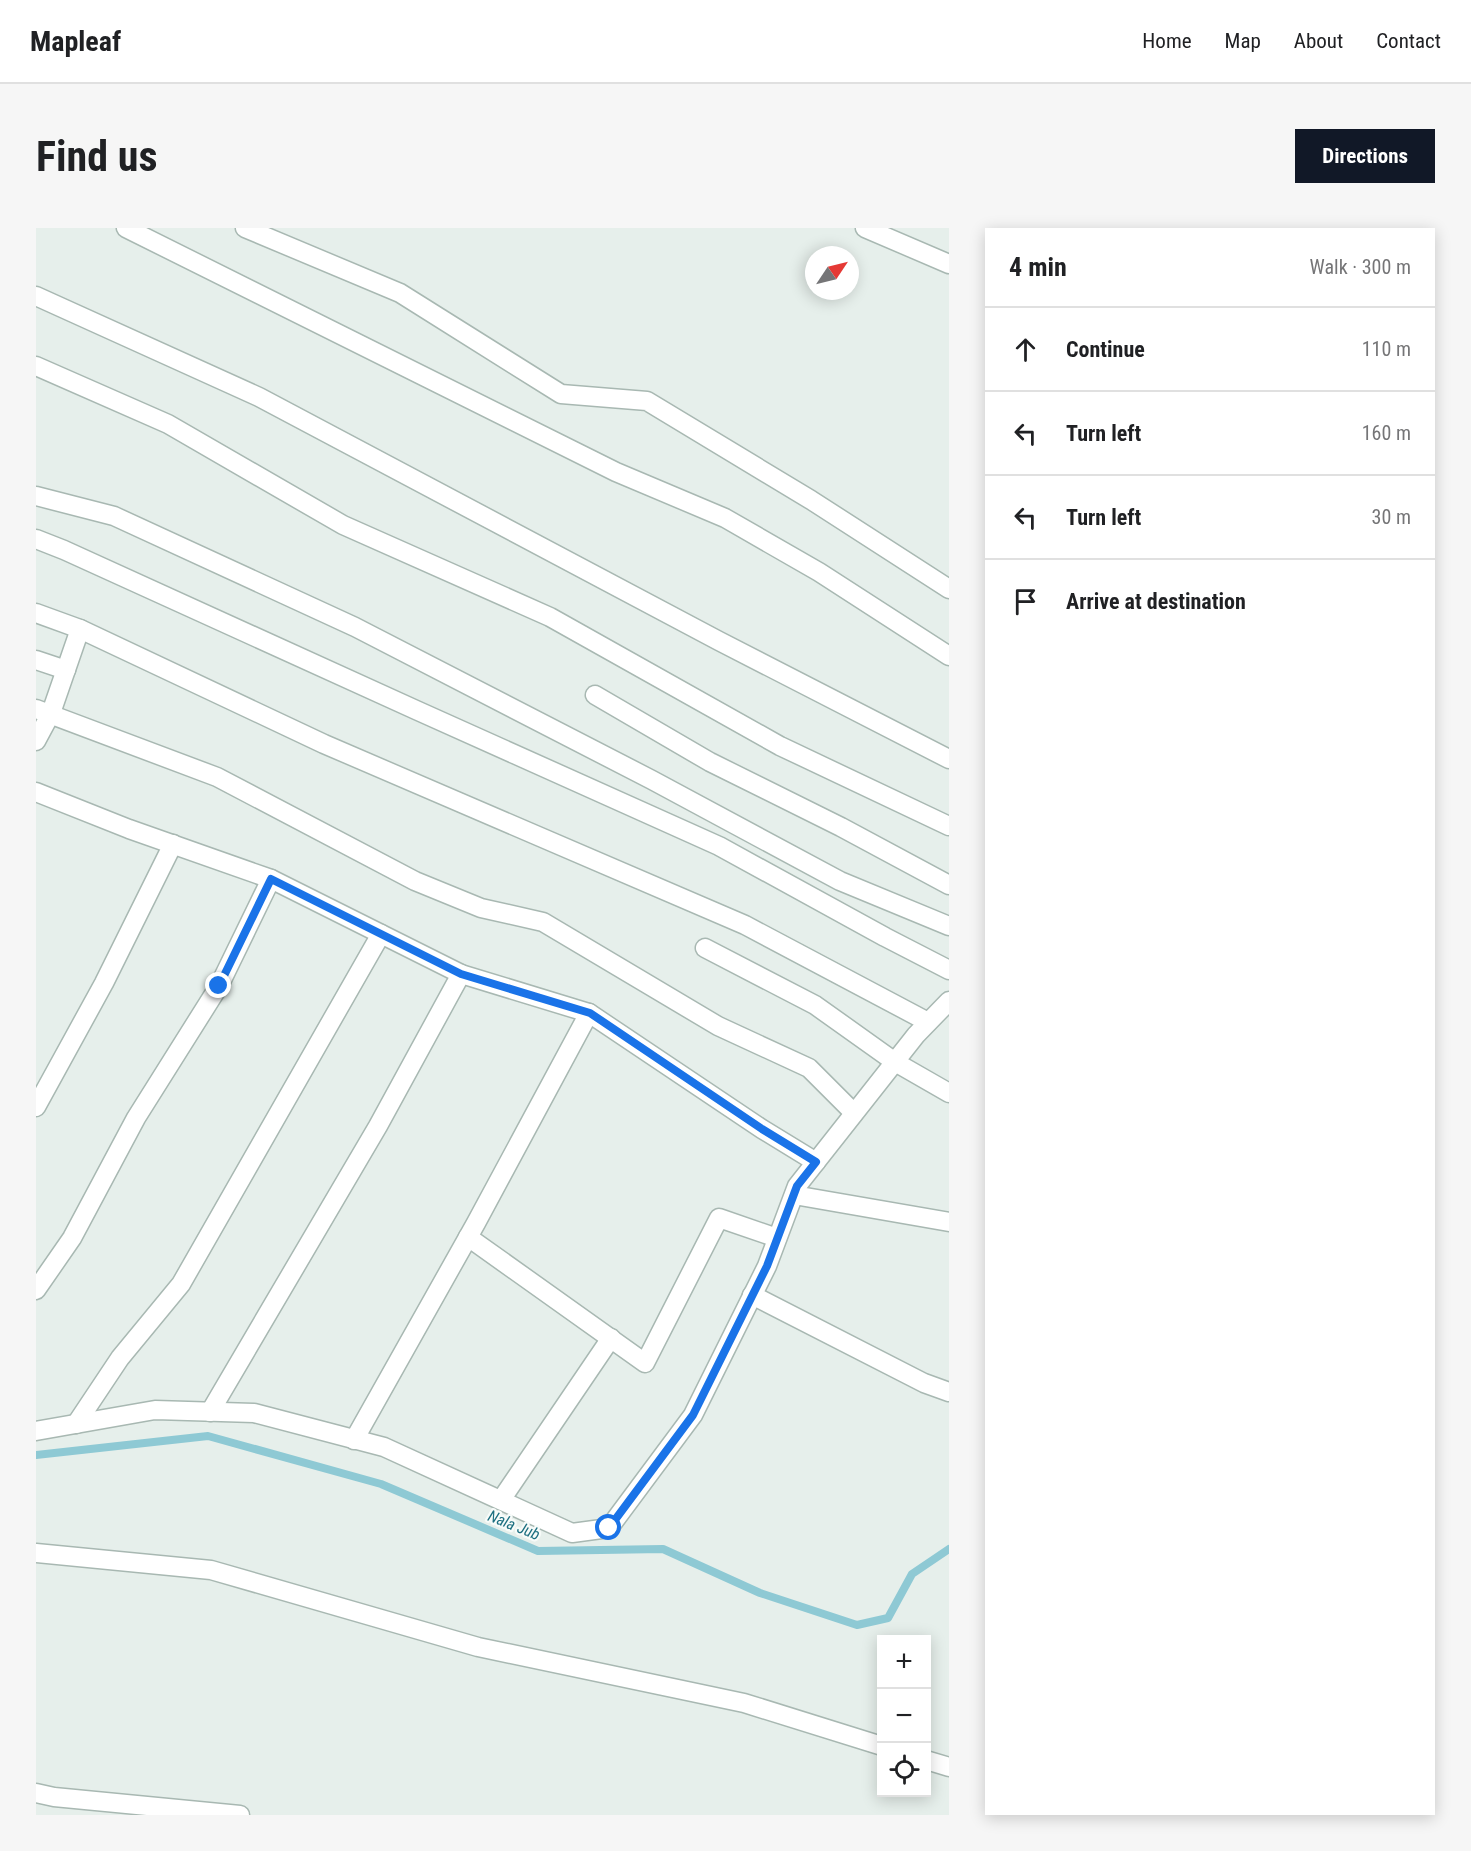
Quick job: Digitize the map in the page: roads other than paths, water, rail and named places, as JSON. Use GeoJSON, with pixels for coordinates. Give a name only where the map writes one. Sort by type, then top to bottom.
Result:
{"type":"FeatureCollection","features":[{"type":"Feature","properties":{"kind":"street"},"geometry":{"type":"LineString","coordinates":[[126,228],[616,472],[725,518],[819,572],[949,656]]}},
{"type":"Feature","properties":{"kind":"street"},"geometry":{"type":"LineString","coordinates":[[245,228],[400,293],[561,394],[646,401],[811,500],[949,589]]}},
{"type":"Feature","properties":{"kind":"street"},"geometry":{"type":"LineString","coordinates":[[865,228],[949,264]]}},
{"type":"Feature","properties":{"kind":"street"},"geometry":{"type":"LineString","coordinates":[[36,296],[259,397],[719,641],[949,759]]}},
{"type":"Feature","properties":{"kind":"street"},"geometry":{"type":"LineString","coordinates":[[36,366],[168,424],[343,525],[550,617],[780,746],[949,826]]}},
{"type":"Feature","properties":{"kind":"street"},"geometry":{"type":"LineString","coordinates":[[36,496],[114,516],[355,627],[652,780],[840,881],[949,927]]}},
{"type":"Feature","properties":{"kind":"street"},"geometry":{"type":"LineString","coordinates":[[36,539],[719,846],[885,938],[949,970]]}},
{"type":"Feature","properties":{"kind":"street"},"geometry":{"type":"LineString","coordinates":[[36,613],[80,629],[324,744],[745,925],[928,1023]]}},
{"type":"Feature","properties":{"kind":"street"},"geometry":{"type":"LineString","coordinates":[[36,741],[43,711],[66,670],[80,629]]}},
{"type":"Feature","properties":{"kind":"street"},"geometry":{"type":"LineString","coordinates":[[36,660],[66,670]]}},
{"type":"Feature","properties":{"kind":"street"},"geometry":{"type":"LineString","coordinates":[[595,695],[710,762],[841,826],[949,885]]}},
{"type":"Feature","properties":{"kind":"street"},"geometry":{"type":"LineString","coordinates":[[43,711],[217,777],[415,881],[481,908],[543,922],[718,1026],[809,1068],[854,1113]]}},
{"type":"Feature","properties":{"kind":"street"},"geometry":{"type":"LineString","coordinates":[[36,792],[129,829],[271,879],[461,974],[590,1013],[762,1129],[816,1162]]}},
{"type":"Feature","properties":{"kind":"street"},"geometry":{"type":"LineString","coordinates":[[36,1107],[104,983],[173,844]]}},
{"type":"Feature","properties":{"kind":"street"},"geometry":{"type":"LineString","coordinates":[[36,1290],[72,1238],[136,1118],[219,986],[271,879]]}},
{"type":"Feature","properties":{"kind":"street"},"geometry":{"type":"LineString","coordinates":[[76,1424],[120,1358],[181,1284],[381,934]]}},
{"type":"Feature","properties":{"kind":"street"},"geometry":{"type":"LineString","coordinates":[[705,948],[815,1005],[895,1062],[949,1093]]}},
{"type":"Feature","properties":{"kind":"street"},"geometry":{"type":"LineString","coordinates":[[210,1412],[378,1126],[461,974]]}},
{"type":"Feature","properties":{"kind":"street"},"geometry":{"type":"LineString","coordinates":[[36,1431],[155,1410],[254,1413],[384,1447],[572,1533],[609,1528],[693,1415],[767,1266],[797,1186],[916,1035],[949,1001]]}},
{"type":"Feature","properties":{"kind":"street"},"geometry":{"type":"LineString","coordinates":[[354,1440],[590,1013]]}},
{"type":"Feature","properties":{"kind":"street"},"geometry":{"type":"LineString","coordinates":[[794,1195],[949,1222]]}},
{"type":"Feature","properties":{"kind":"street"},"geometry":{"type":"LineString","coordinates":[[468,1236],[645,1363],[719,1218],[777,1238]]}},
{"type":"Feature","properties":{"kind":"street"},"geometry":{"type":"LineString","coordinates":[[752,1295],[924,1383],[949,1392]]}},
{"type":"Feature","properties":{"kind":"street"},"geometry":{"type":"LineString","coordinates":[[501,1500],[611,1338]]}},
{"type":"Feature","properties":{"kind":"street"},"geometry":{"type":"LineString","coordinates":[[36,1553],[211,1570],[478,1647],[744,1703],[877,1744]]}},
{"type":"Feature","properties":{"kind":"street"},"geometry":{"type":"LineString","coordinates":[[931,1761],[949,1767]]}},
{"type":"Feature","properties":{"kind":"street"},"geometry":{"type":"LineString","coordinates":[[36,1793],[54,1797],[240,1815]]}},
{"type":"Feature","properties":{"kind":"waterway","name":"Nala Jub"},"geometry":{"type":"LineString","coordinates":[[36,1455],[208,1436],[381,1484],[538,1551],[663,1549],[760,1593],[857,1625],[888,1618],[912,1574],[949,1549]]}}]}
